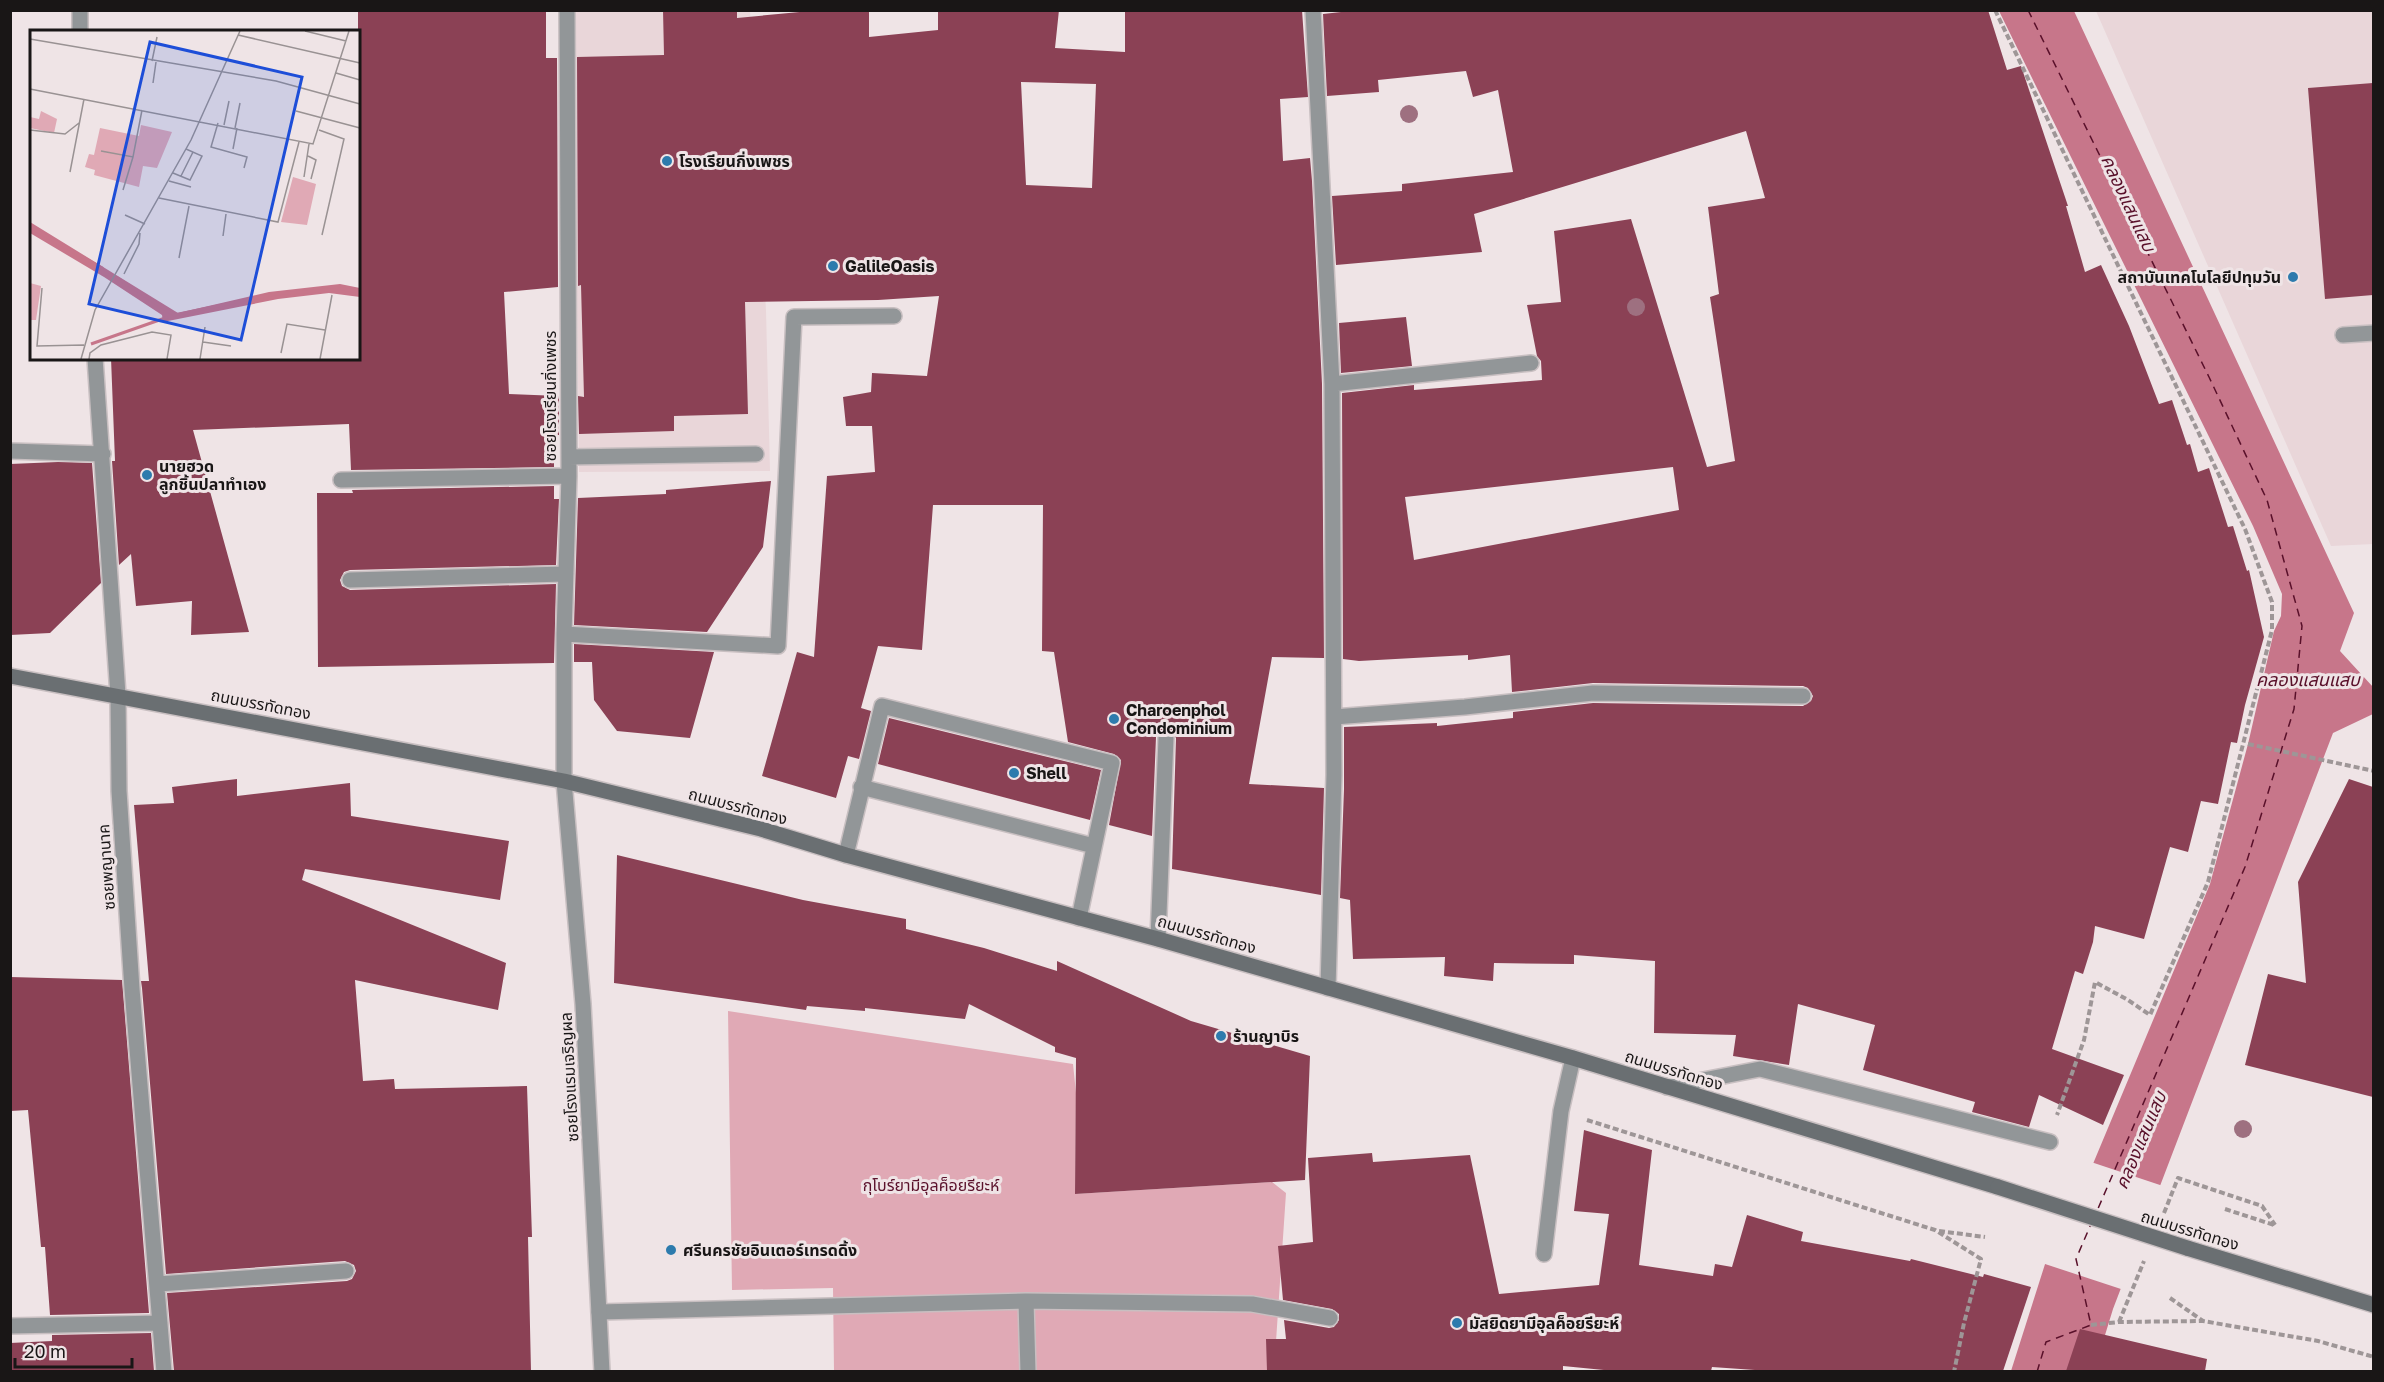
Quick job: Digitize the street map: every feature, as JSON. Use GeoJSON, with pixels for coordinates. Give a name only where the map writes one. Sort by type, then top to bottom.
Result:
{"type":"FeatureCollection","features":[{"type":"Feature","properties":{"kind":"main road","name":"ถนนบรรทัดทอง"},"geometry":{"type":"LineString","coordinates":[[10,676],[564,781],[761,829],[846,855],[1158,939],[1573,1058],[1998,1187],[2373,1305]]}},
{"type":"Feature","properties":{"kind":"street"},"geometry":{"type":"LineString","coordinates":[[80,10],[80,30]]}},
{"type":"Feature","properties":{"kind":"street","name":"ซอยโรงเรียนกิ่งเพชร"},"geometry":{"type":"LineString","coordinates":[[564,781],[564,634],[569,476],[567,10]]}},
{"type":"Feature","properties":{"kind":"street"},"geometry":{"type":"LineString","coordinates":[[1313,10],[1332,384],[1334,717],[1328,988]]}},
{"type":"Feature","properties":{"kind":"street"},"geometry":{"type":"LineString","coordinates":[[564,634],[778,645],[794,317],[894,316]]}},
{"type":"Feature","properties":{"kind":"street"},"geometry":{"type":"LineString","coordinates":[[2343,335],[2373,333]]}},
{"type":"Feature","properties":{"kind":"street","name":"ซอยพญานาค"},"geometry":{"type":"LineString","coordinates":[[95,360],[118,695],[119,791],[132,989],[164,1371]]}},
{"type":"Feature","properties":{"kind":"street"},"geometry":{"type":"LineString","coordinates":[[1332,384],[1531,363]]}},
{"type":"Feature","properties":{"kind":"street"},"geometry":{"type":"LineString","coordinates":[[10,451],[103,454]]}},
{"type":"Feature","properties":{"kind":"street"},"geometry":{"type":"LineString","coordinates":[[568,457],[756,454]]}},
{"type":"Feature","properties":{"kind":"street"},"geometry":{"type":"LineString","coordinates":[[341,480],[569,476]]}},
{"type":"Feature","properties":{"kind":"street"},"geometry":{"type":"LineString","coordinates":[[350,580],[566,574]]}},
{"type":"Feature","properties":{"kind":"street"},"geometry":{"type":"LineString","coordinates":[[1334,717],[1465,707],[1593,693],[1803,696]]}},
{"type":"Feature","properties":{"kind":"street"},"geometry":{"type":"LineString","coordinates":[[846,855],[882,706],[1112,763],[1079,918]]}},
{"type":"Feature","properties":{"kind":"street"},"geometry":{"type":"LineString","coordinates":[[1158,939],[1167,738]]}},
{"type":"Feature","properties":{"kind":"street","name":"ซอยโรงแรมเจริญผล"},"geometry":{"type":"LineString","coordinates":[[564,781],[583,1004],[602,1371]]}},
{"type":"Feature","properties":{"kind":"street"},"geometry":{"type":"LineString","coordinates":[[861,787],[1094,846]]}},
{"type":"Feature","properties":{"kind":"street"},"geometry":{"type":"LineString","coordinates":[[1544,1254],[1561,1111],[1573,1058]]}},
{"type":"Feature","properties":{"kind":"street"},"geometry":{"type":"LineString","coordinates":[[1667,1087],[1760,1069],[2050,1142]]}},
{"type":"Feature","properties":{"kind":"street"},"geometry":{"type":"LineString","coordinates":[[158,1284],[346,1271]]}},
{"type":"Feature","properties":{"kind":"street"},"geometry":{"type":"LineString","coordinates":[[599,1312],[1026,1301],[1252,1304],[1330,1318]]}},
{"type":"Feature","properties":{"kind":"street"},"geometry":{"type":"LineString","coordinates":[[1026,1301],[1028,1371]]}},
{"type":"Feature","properties":{"kind":"street"},"geometry":{"type":"LineString","coordinates":[[10,1326],[160,1323]]}},
{"type":"Feature","properties":{"kind":"path"},"geometry":{"type":"LineString","coordinates":[[1995,10],[2246,529],[2272,602],[2272,630],[2208,882],[2150,1015],[2095,982],[2084,1040],[2050,1142]]}},
{"type":"Feature","properties":{"kind":"path"},"geometry":{"type":"LineString","coordinates":[[2248,744],[2373,771]]}},
{"type":"Feature","properties":{"kind":"path"},"geometry":{"type":"LineString","coordinates":[[1561,1111],[1935,1230],[1985,1237]]}},
{"type":"Feature","properties":{"kind":"path"},"geometry":{"type":"LineString","coordinates":[[2225,1209],[2275,1225]]}},
{"type":"Feature","properties":{"kind":"path"},"geometry":{"type":"LineString","coordinates":[[1935,1230],[1981,1259],[1954,1371]]}},
{"type":"Feature","properties":{"kind":"path"},"geometry":{"type":"LineString","coordinates":[[2170,1298],[2203,1321]]}},
{"type":"Feature","properties":{"kind":"path"},"geometry":{"type":"LineString","coordinates":[[2091,1325],[2119,1322],[2203,1321],[2318,1341],[2373,1357]]}},
{"type":"Feature","properties":{"kind":"shaded area","name":"โรงเรียนกิ่งเพชร"},"geometry":{"type":"Polygon","coordinates":[[[574,11],[750,11],[766,311],[770,471],[579,472],[574,11]]]}},
{"type":"Feature","properties":{"kind":"shaded area","name":"สถาบันเทคโนโลยีปทุมวัน"},"geometry":{"type":"Polygon","coordinates":[[[2096,11],[2373,11],[2373,544],[2331,546],[2096,11]]]}},
{"type":"Feature","properties":{"kind":"green space","name":"กุโบร์ยามีอุลค็อยรียะห์"},"geometry":{"type":"Polygon","coordinates":[[[728,1011],[1073,1064],[1076,1093],[1075,1194],[1272,1182],[1286,1193],[1274,1371],[834,1371],[833,1288],[732,1290],[728,1011]]]}},
{"type":"Feature","properties":{"kind":"water","name":"คลองแสนแสบ"},"geometry":{"type":"Polygon","coordinates":[[[1999,11],[2074,11],[2354,613],[2340,651],[2373,687],[2373,714],[2333,733],[2113,1309],[2094,1371],[2011,1371],[2046,1261],[2090,1171],[2210,884],[2248,744],[2274,631],[2281,616],[2282,594],[2253,526],[1999,11]]]}},
{"type":"Feature","properties":{"kind":"pier"},"geometry":{"type":"Polygon","coordinates":[[[2091,1162],[2163,1186],[2124,1290],[2042,1263],[2091,1162]]]}},
{"type":"Feature","properties":{"kind":"building"},"geometry":{"type":"Polygon","coordinates":[[[358,10],[546,10],[546,58],[557,58],[558,287],[504,292],[509,394],[559,396],[559,435],[554,435],[554,467],[351,470],[349,424],[193,430],[249,632],[191,635],[192,601],[136,606],[131,554],[119,565],[112,461],[115,461],[111,360],[360,360],[360,30],[358,30],[358,10]]]}},
{"type":"Feature","properties":{"kind":"building"},"geometry":{"type":"Polygon","coordinates":[[[663,10],[737,10],[737,18],[821,10],[869,10],[869,37],[938,30],[938,10],[1059,10],[1055,48],[1125,52],[1125,10],[1302,10],[1308,97],[1280,99],[1283,161],[1310,158],[1312,181],[1322,384],[1324,658],[1272,657],[1249,784],[1324,788],[1321,895],[1172,869],[1176,738],[1171,730],[1161,730],[1156,737],[1152,836],[1109,825],[1121,760],[1114,754],[1068,742],[1054,652],[1042,651],[1043,505],[933,505],[922,650],[878,646],[861,708],[871,711],[859,759],[848,756],[836,798],[762,776],[797,652],[814,657],[827,476],[875,472],[872,426],[846,426],[843,397],[871,392],[872,373],[927,376],[939,296],[878,300],[745,302],[748,414],[674,416],[674,431],[579,434],[578,396],[584,397],[581,285],[578,286],[577,57],[664,55],[663,10]],[[1021,82],[1026,185],[1092,188],[1096,84],[1021,82]]]}},
{"type":"Feature","properties":{"kind":"building"},"geometry":{"type":"Polygon","coordinates":[[[1359,10],[1988,10],[2007,70],[2021,66],[2068,206],[2066,206],[2085,272],[2101,265],[2129,326],[2159,404],[2172,400],[2187,445],[2190,444],[2198,472],[2209,468],[2228,527],[2233,526],[2247,571],[2249,570],[2264,637],[2237,743],[2231,742],[2218,804],[2201,801],[2188,852],[2170,847],[2144,939],[2095,926],[2093,942],[2083,974],[2075,971],[2052,1049],[2124,1075],[2103,1125],[2039,1095],[2029,1127],[1972,1112],[1975,1102],[1863,1070],[1875,1025],[1798,1004],[1789,1065],[1733,1056],[1736,1035],[1654,1033],[1655,961],[1574,955],[1574,964],[1494,963],[1493,981],[1444,976],[1445,957],[1353,959],[1350,900],[1340,898],[1344,727],[1437,723],[1437,726],[1513,718],[1513,712],[1593,703],[1803,706],[1811,701],[1813,696],[1808,688],[1803,686],[1593,683],[1512,692],[1510,655],[1468,660],[1468,655],[1359,661],[1343,659],[1342,393],[1414,385],[1414,390],[1542,380],[1541,361],[1537,356],[1527,305],[1561,302],[1554,231],[1631,219],[1707,467],[1735,461],[1710,297],[1719,294],[1708,207],[1765,198],[1746,131],[1474,214],[1482,252],[1336,265],[1332,196],[1402,191],[1402,184],[1513,172],[1498,90],[1473,97],[1466,71],[1378,80],[1379,92],[1327,96],[1323,14],[1359,10]],[[1673,467],[1405,497],[1414,560],[1679,510],[1673,467]]]}},
{"type":"Feature","properties":{"kind":"building"},"geometry":{"type":"Polygon","coordinates":[[[2373,83],[2373,295],[2325,299],[2308,88],[2373,83]]]}},
{"type":"Feature","properties":{"kind":"building"},"geometry":{"type":"Polygon","coordinates":[[[1406,317],[1412,366],[1341,373],[1339,323],[1406,317]]]}},
{"type":"Feature","properties":{"kind":"building"},"geometry":{"type":"Polygon","coordinates":[[[92,463],[101,583],[50,633],[10,635],[10,464],[92,463]]]}},
{"type":"Feature","properties":{"kind":"building"},"geometry":{"type":"Polygon","coordinates":[[[771,481],[763,547],[707,632],[574,625],[578,498],[666,494],[666,490],[771,481]]]}},
{"type":"Feature","properties":{"kind":"building"},"geometry":{"type":"Polygon","coordinates":[[[554,486],[554,499],[559,499],[556,565],[350,570],[344,572],[340,580],[342,586],[350,590],[556,584],[554,663],[318,667],[317,493],[353,493],[352,490],[554,486]]]}},
{"type":"Feature","properties":{"kind":"building"},"geometry":{"type":"Polygon","coordinates":[[[574,644],[714,652],[690,738],[617,731],[594,700],[592,662],[574,662],[574,644]]]}},
{"type":"Feature","properties":{"kind":"building","name":"Shell"},"geometry":{"type":"Polygon","coordinates":[[[889,718],[1101,770],[1090,820],[878,764],[889,718]]]}},
{"type":"Feature","properties":{"kind":"building"},"geometry":{"type":"Polygon","coordinates":[[[237,779],[237,796],[350,783],[351,816],[509,841],[500,900],[305,869],[302,880],[506,963],[498,1010],[355,980],[363,1081],[394,1079],[395,1089],[527,1086],[532,1237],[528,1237],[531,1371],[174,1371],[167,1293],[347,1281],[352,1279],[356,1271],[354,1265],[345,1261],[166,1274],[141,981],[149,981],[134,805],[174,803],[172,787],[237,779]]]}},
{"type":"Feature","properties":{"kind":"building"},"geometry":{"type":"Polygon","coordinates":[[[2349,779],[2373,787],[2373,1097],[2245,1065],[2268,974],[2306,983],[2298,882],[2349,779]]]}},
{"type":"Feature","properties":{"kind":"building"},"geometry":{"type":"Polygon","coordinates":[[[617,855],[803,900],[906,919],[906,929],[984,948],[1057,971],[1057,961],[1191,1021],[1310,1056],[1305,1180],[1075,1194],[1076,1058],[1055,1052],[1055,1047],[969,1004],[965,1019],[865,1008],[865,1011],[807,1006],[806,1010],[614,983],[617,855]]]}},
{"type":"Feature","properties":{"kind":"building"},"geometry":{"type":"Polygon","coordinates":[[[10,977],[122,980],[149,1313],[50,1315],[45,1247],[41,1247],[28,1110],[10,1111],[10,977]]]}},
{"type":"Feature","properties":{"kind":"building"},"geometry":{"type":"Polygon","coordinates":[[[1584,1130],[1652,1150],[1639,1265],[1713,1276],[1715,1264],[1732,1267],[1747,1215],[1803,1232],[1801,1241],[1910,1261],[1911,1259],[1983,1277],[1984,1274],[2031,1287],[2003,1371],[1769,1371],[1712,1367],[1711,1371],[1614,1371],[1563,1366],[1563,1371],[1267,1371],[1266,1339],[1286,1339],[1284,1320],[1329,1328],[1334,1327],[1339,1320],[1339,1314],[1332,1309],[1283,1300],[1278,1246],[1313,1242],[1308,1158],[1372,1153],[1373,1162],[1470,1155],[1499,1294],[1599,1285],[1609,1214],[1574,1211],[1584,1130]]]}},
{"type":"Feature","properties":{"kind":"building"},"geometry":{"type":"Polygon","coordinates":[[[2080,1329],[2207,1359],[2205,1371],[2066,1371],[2080,1329]]]}},
{"type":"Feature","properties":{"kind":"building"},"geometry":{"type":"Polygon","coordinates":[[[151,1333],[154,1371],[10,1371],[10,1343],[52,1341],[52,1335],[151,1333]]]}},
{"type":"Feature","properties":{"kind":"ferry route"},"geometry":{"type":"LineString","coordinates":[[2028,10],[2267,500],[2302,626],[2294,709],[2245,867],[2097,1211]]}},
{"type":"Feature","properties":{"kind":"ferry route"},"geometry":{"type":"LineString","coordinates":[[2037,1372],[2046,1342],[2091,1325],[2076,1259],[2091,1224]]}},
{"type":"Feature","properties":{"kind":"place","name":"โรงเรียนกิ่งเพชร"},"geometry":{"type":"Point","coordinates":[667,161]}},
{"type":"Feature","properties":{"kind":"place","name":"GalileOasis"},"geometry":{"type":"Point","coordinates":[833,266]}},
{"type":"Feature","properties":{"kind":"place","name":"สถาบันเทคโนโลยีปทุมวัน"},"geometry":{"type":"Point","coordinates":[2293,277]}},
{"type":"Feature","properties":{"kind":"place","name":"นายฮวด ลูกชิ้นปลาทำเอง"},"geometry":{"type":"Point","coordinates":[147,475]}},
{"type":"Feature","properties":{"kind":"place","name":"Charoenphol Condominium"},"geometry":{"type":"Point","coordinates":[1114,719]}},
{"type":"Feature","properties":{"kind":"place","name":"Shell"},"geometry":{"type":"Point","coordinates":[1014,773]}},
{"type":"Feature","properties":{"kind":"place","name":"ร้านญาบิร"},"geometry":{"type":"Point","coordinates":[1221,1036]}},
{"type":"Feature","properties":{"kind":"place","name":"ศรีนครชัยอินเตอร์เทรดดิ้ง"},"geometry":{"type":"Point","coordinates":[671,1250]}},
{"type":"Feature","properties":{"kind":"place","name":"มัสยิดยามีอุลค็อยรียะห์"},"geometry":{"type":"Point","coordinates":[1457,1323]}}]}
